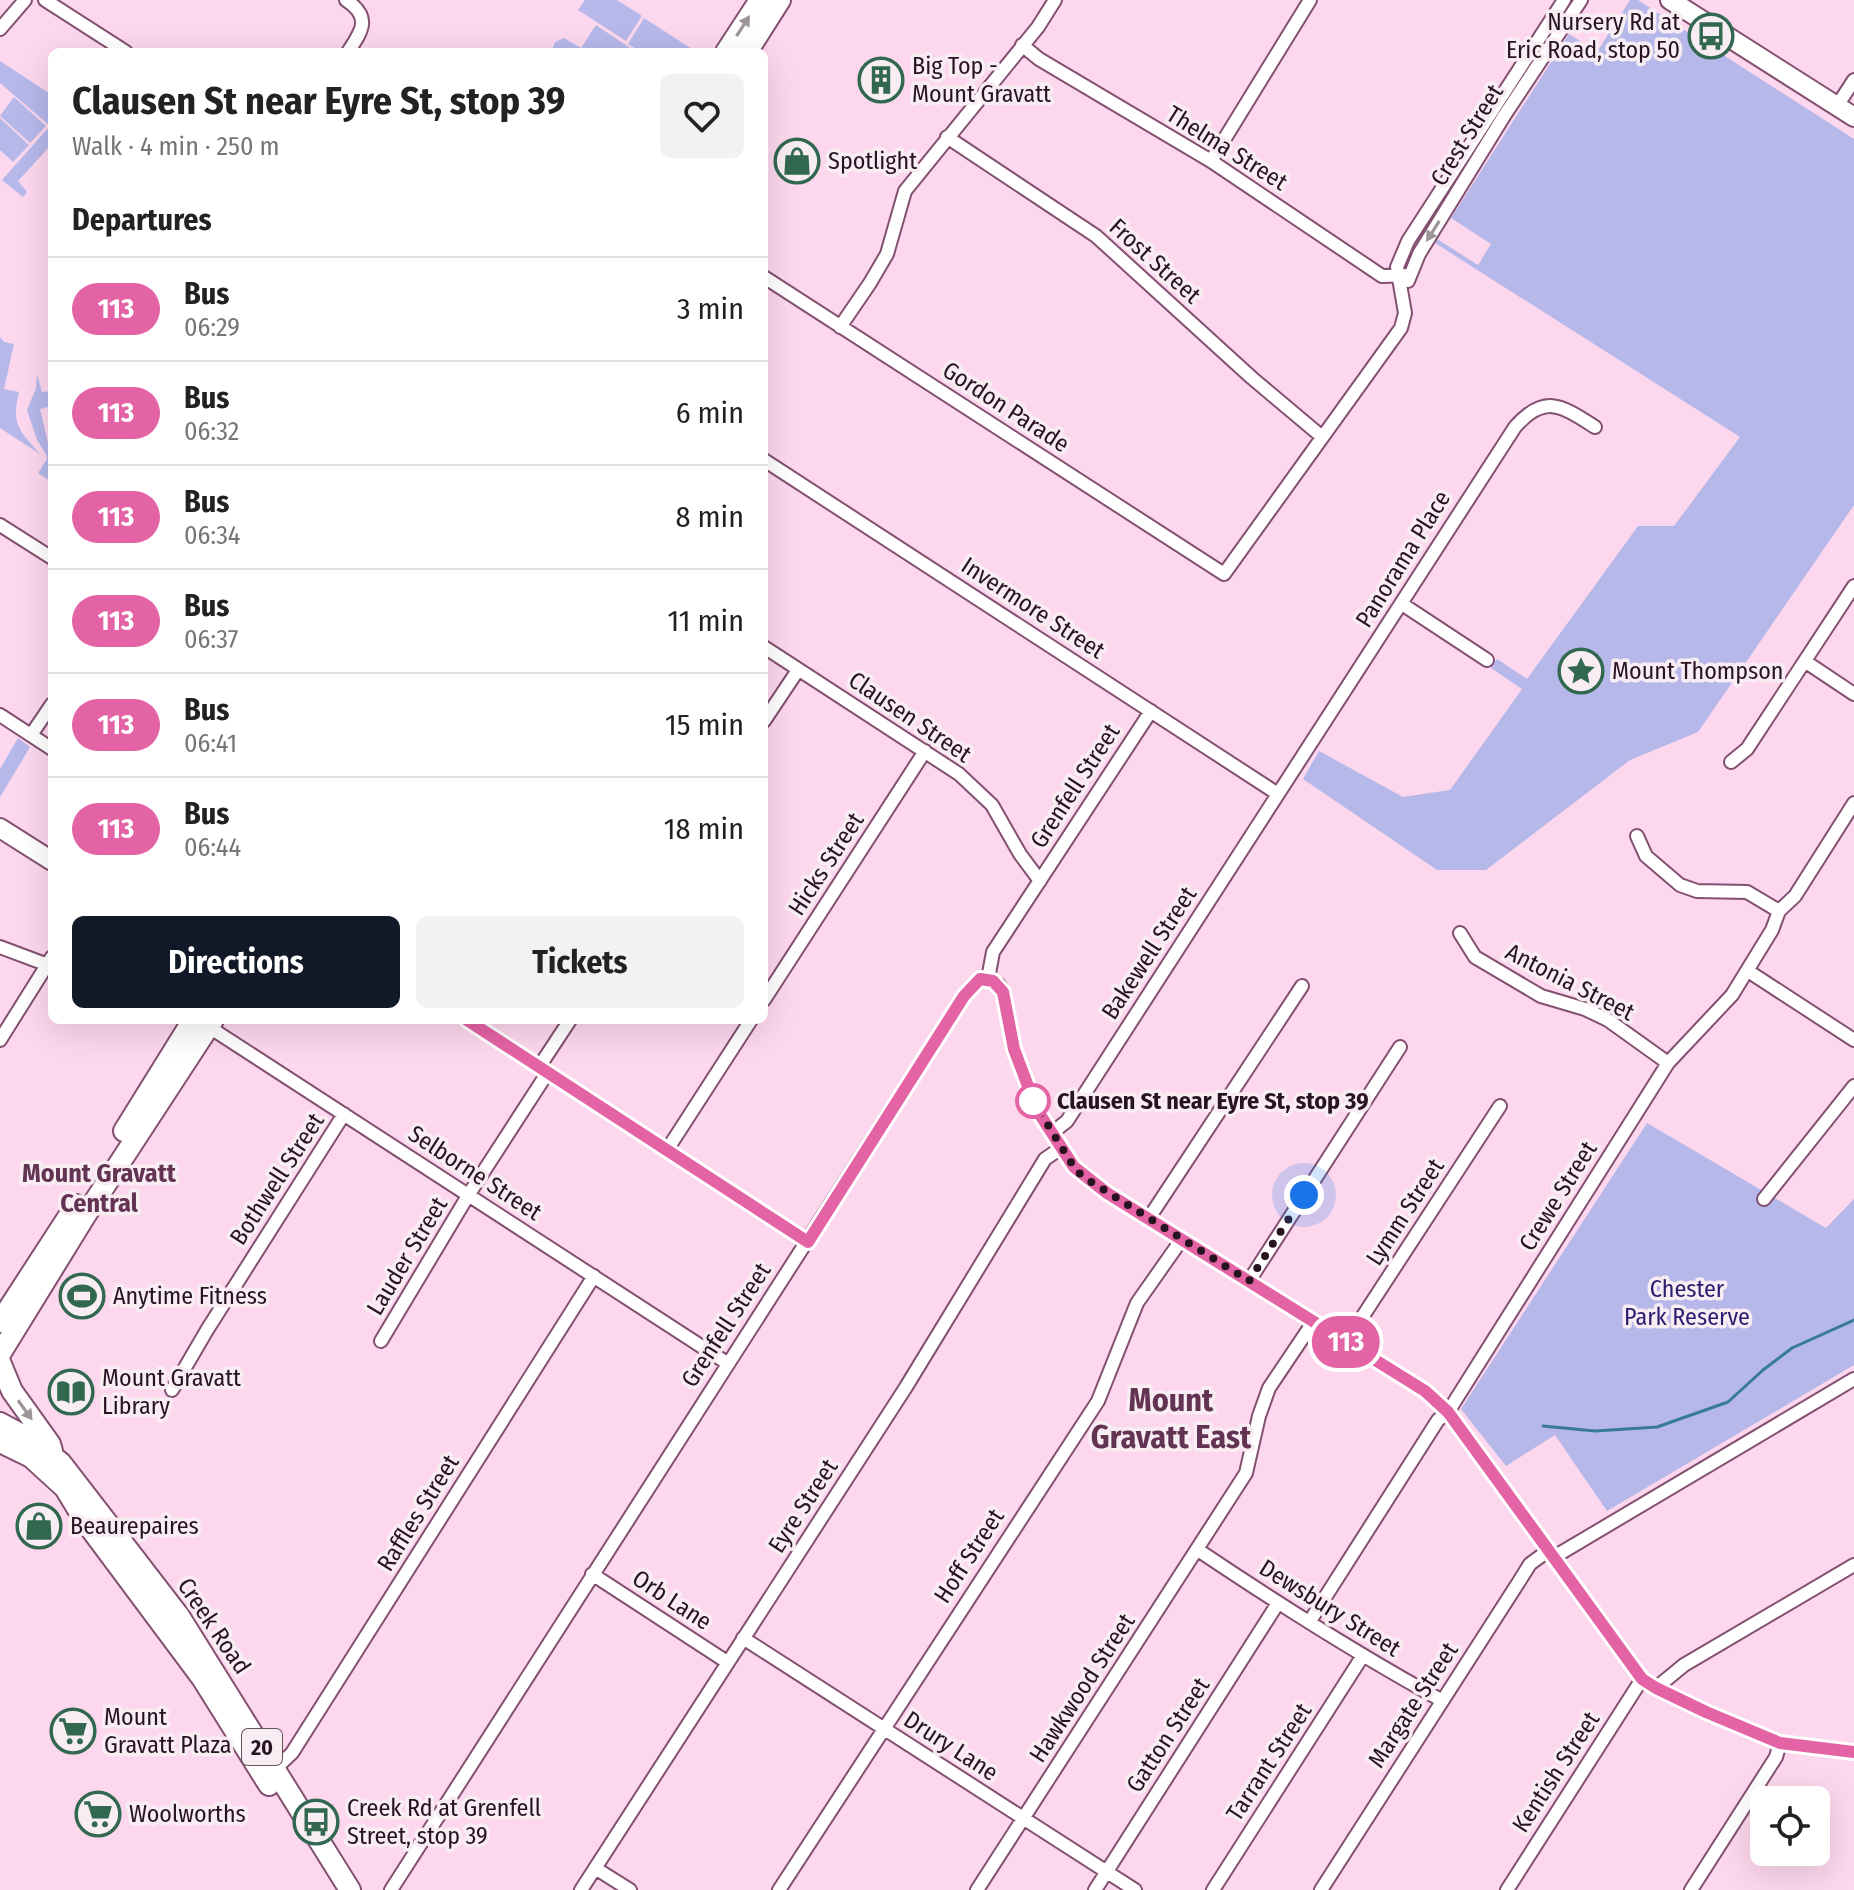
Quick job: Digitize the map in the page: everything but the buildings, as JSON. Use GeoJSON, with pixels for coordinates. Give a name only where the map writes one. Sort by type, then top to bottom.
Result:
{"type":"FeatureCollection","features":[{"type":"Feature","properties":{"kind":"main road"},"geometry":{"type":"LineString","coordinates":[[729,48],[760,0]]}},
{"type":"Feature","properties":{"kind":"main road"},"geometry":{"type":"LineString","coordinates":[[750,48],[780,0]]}},
{"type":"Feature","properties":{"kind":"main road"},"geometry":{"type":"LineString","coordinates":[[1670,0],[1854,117]]}},
{"type":"Feature","properties":{"kind":"main road"},"geometry":{"type":"LineString","coordinates":[[0,828],[48,858]]}},
{"type":"Feature","properties":{"kind":"main road"},"geometry":{"type":"LineString","coordinates":[[0,1354],[6,1318],[202,1024]]}},
{"type":"Feature","properties":{"kind":"main road"},"geometry":{"type":"LineString","coordinates":[[0,1362],[12,1391],[50,1444],[53,1456]]}},
{"type":"Feature","properties":{"kind":"main road","name":"Creek Road"},"geometry":{"type":"LineString","coordinates":[[0,1423],[19,1431],[53,1456],[79,1485],[179,1616],[350,1890]]}},
{"type":"Feature","properties":{"kind":"main road","name":"Creek Road"},"geometry":{"type":"LineString","coordinates":[[0,1442],[31,1457],[65,1488],[85,1521],[202,1678],[334,1890]]}},
{"type":"Feature","properties":{"kind":"street"},"geometry":{"type":"LineString","coordinates":[[0,29],[25,0]]}},
{"type":"Feature","properties":{"kind":"street"},"geometry":{"type":"LineString","coordinates":[[45,0],[120,48]]}},
{"type":"Feature","properties":{"kind":"street"},"geometry":{"type":"LineString","coordinates":[[346,0],[355,6],[362,17],[361,32],[351,48]]}},
{"type":"Feature","properties":{"kind":"street"},"geometry":{"type":"LineString","coordinates":[[840,327],[887,254],[905,191],[1055,0]]}},
{"type":"Feature","properties":{"kind":"street"},"geometry":{"type":"LineString","coordinates":[[1211,161],[1310,0]]}},
{"type":"Feature","properties":{"kind":"street","name":"Crest Street"},"geometry":{"type":"LineString","coordinates":[[1224,574],[1401,328],[1405,313],[1403,276],[1397,267],[1408,241],[1564,0]]}},
{"type":"Feature","properties":{"kind":"street","name":"Crest Street"},"geometry":{"type":"LineString","coordinates":[[1403,276],[1581,0]]}},
{"type":"Feature","properties":{"kind":"street","name":"Thelma Street"},"geometry":{"type":"LineString","coordinates":[[1022,45],[1039,59],[1211,161],[1382,276],[1403,276]]}},
{"type":"Feature","properties":{"kind":"street"},"geometry":{"type":"LineString","coordinates":[[1837,106],[1854,80]]}},
{"type":"Feature","properties":{"kind":"street","name":"Frost Street"},"geometry":{"type":"LineString","coordinates":[[947,137],[1096,236],[1252,378],[1321,436]]}},
{"type":"Feature","properties":{"kind":"street","name":"Gordon Parade"},"geometry":{"type":"LineString","coordinates":[[768,280],[1224,574]]}},
{"type":"Feature","properties":{"kind":"street","name":"Panorama Place"},"geometry":{"type":"LineString","coordinates":[[1278,794],[1402,604],[1469,494],[1526,414],[1542,405],[1563,407],[1595,427]]}},
{"type":"Feature","properties":{"kind":"street","name":"Invermore Street"},"geometry":{"type":"LineString","coordinates":[[768,463],[1278,794]]}},
{"type":"Feature","properties":{"kind":"street"},"geometry":{"type":"LineString","coordinates":[[0,525],[48,555]]}},
{"type":"Feature","properties":{"kind":"street"},"geometry":{"type":"LineString","coordinates":[[1731,762],[1747,749],[1854,586]]}},
{"type":"Feature","properties":{"kind":"street"},"geometry":{"type":"LineString","coordinates":[[1402,604],[1487,660]]}},
{"type":"Feature","properties":{"kind":"street","name":"Clausen Street"},"geometry":{"type":"LineString","coordinates":[[768,650],[959,774],[992,805],[1020,854],[1040,881]]}},
{"type":"Feature","properties":{"kind":"street"},"geometry":{"type":"LineString","coordinates":[[1806,662],[1854,694]]}},
{"type":"Feature","properties":{"kind":"street"},"geometry":{"type":"LineString","coordinates":[[768,715],[798,670]]}},
{"type":"Feature","properties":{"kind":"street"},"geometry":{"type":"LineString","coordinates":[[31,735],[48,710]]}},
{"type":"Feature","properties":{"kind":"street","name":"Grenfell Street"},"geometry":{"type":"LineString","coordinates":[[391,1890],[964,996],[975,983],[988,979],[993,952],[1151,711]]}},
{"type":"Feature","properties":{"kind":"street"},"geometry":{"type":"LineString","coordinates":[[0,715],[48,746]]}},
{"type":"Feature","properties":{"kind":"street","name":"Hicks Street"},"geometry":{"type":"LineString","coordinates":[[768,994],[925,751]]}},
{"type":"Feature","properties":{"kind":"street","name":"Bakewell Street"},"geometry":{"type":"LineString","coordinates":[[1052,1133],[1067,1121],[1278,794]]}},
{"type":"Feature","properties":{"kind":"street","name":"Crewe Street"},"geometry":{"type":"LineString","coordinates":[[1310,1621],[1438,1420],[1448,1412],[1668,1063],[1732,995],[1772,930],[1779,911],[1795,896],[1854,803]]}},
{"type":"Feature","properties":{"kind":"street"},"geometry":{"type":"LineString","coordinates":[[1637,836],[1646,856],[1680,885],[1697,891],[1747,892],[1779,911]]}},
{"type":"Feature","properties":{"kind":"street","name":"Antonia Street"},"geometry":{"type":"LineString","coordinates":[[1460,933],[1475,957],[1541,996],[1585,1009],[1608,1020],[1668,1063]]}},
{"type":"Feature","properties":{"kind":"street"},"geometry":{"type":"LineString","coordinates":[[0,947],[48,960]]}},
{"type":"Feature","properties":{"kind":"street"},"geometry":{"type":"LineString","coordinates":[[0,1040],[48,964]]}},
{"type":"Feature","properties":{"kind":"street"},"geometry":{"type":"LineString","coordinates":[[1748,971],[1854,1040]]}},
{"type":"Feature","properties":{"kind":"street"},"geometry":{"type":"LineString","coordinates":[[988,979],[999,985],[1003,992],[1020,1068],[1037,1110],[1082,1176],[1425,1391],[1448,1412],[1642,1679],[1780,1743],[1854,1752]]}},
{"type":"Feature","properties":{"kind":"street"},"geometry":{"type":"LineString","coordinates":[[1149,1218],[1302,986]]}},
{"type":"Feature","properties":{"kind":"street","name":"Selborne Street"},"geometry":{"type":"LineString","coordinates":[[206,1024],[727,1363]]}},
{"type":"Feature","properties":{"kind":"street"},"geometry":{"type":"LineString","coordinates":[[473,1024],[808,1242]]}},
{"type":"Feature","properties":{"kind":"street","name":"Lauder Street"},"geometry":{"type":"LineString","coordinates":[[381,1341],[568,1024]]}},
{"type":"Feature","properties":{"kind":"street"},"geometry":{"type":"LineString","coordinates":[[667,1150],[748,1024]]}},
{"type":"Feature","properties":{"kind":"street"},"geometry":{"type":"LineString","coordinates":[[1249,1281],[1400,1047]]}},
{"type":"Feature","properties":{"kind":"street"},"geometry":{"type":"LineString","coordinates":[[1764,1199],[1854,1086]]}},
{"type":"Feature","properties":{"kind":"street","name":"Lymm Street"},"geometry":{"type":"LineString","coordinates":[[1346,1342],[1500,1106]]}},
{"type":"Feature","properties":{"kind":"street","name":"Bothwell Street"},"geometry":{"type":"LineString","coordinates":[[172,1390],[344,1114]]}},
{"type":"Feature","properties":{"kind":"street","name":"Eyre Street"},"geometry":{"type":"LineString","coordinates":[[581,1890],[906,1387],[1045,1159],[1061,1148]]}},
{"type":"Feature","properties":{"kind":"street","name":"Hoff Street"},"geometry":{"type":"LineString","coordinates":[[779,1890],[1098,1401],[1137,1303],[1182,1239]]}},
{"type":"Feature","properties":{"kind":"street","name":"Raffles Street"},"geometry":{"type":"LineString","coordinates":[[275,1769],[285,1763],[292,1753],[594,1276]]}},
{"type":"Feature","properties":{"kind":"street","name":"Hawkwood Street"},"geometry":{"type":"LineString","coordinates":[[977,1890],[1246,1473],[1269,1388],[1314,1321]]}},
{"type":"Feature","properties":{"kind":"street","name":"Margate Street"},"geometry":{"type":"LineString","coordinates":[[1321,1890],[1530,1564],[1854,1379]]}},
{"type":"Feature","properties":{"kind":"street","name":"Dewsbury Street"},"geometry":{"type":"LineString","coordinates":[[1198,1550],[1362,1657],[1441,1700]]}},
{"type":"Feature","properties":{"kind":"street"},"geometry":{"type":"LineString","coordinates":[[1656,1688],[1684,1665],[1854,1565]]}},
{"type":"Feature","properties":{"kind":"street","name":"Orb Lane"},"geometry":{"type":"LineString","coordinates":[[592,1574],[727,1662]]}},
{"type":"Feature","properties":{"kind":"street","name":"Gatton Street"},"geometry":{"type":"LineString","coordinates":[[1095,1890],[1278,1603]]}},
{"type":"Feature","properties":{"kind":"street","name":"Drury Lane"},"geometry":{"type":"LineString","coordinates":[[743,1638],[1135,1890]]}},
{"type":"Feature","properties":{"kind":"street","name":"Tarrant Street"},"geometry":{"type":"LineString","coordinates":[[1213,1890],[1362,1657]]}},
{"type":"Feature","properties":{"kind":"street","name":"Kentish Street"},"geometry":{"type":"LineString","coordinates":[[1507,1890],[1642,1679]]}},
{"type":"Feature","properties":{"kind":"street"},"geometry":{"type":"LineString","coordinates":[[1691,1890],[1776,1757],[1780,1743]]}},
{"type":"Feature","properties":{"kind":"street"},"geometry":{"type":"LineString","coordinates":[[595,1868],[630,1890]]}},
{"type":"Feature","properties":{"kind":"green space"},"geometry":{"type":"Polygon","coordinates":[[[585,0],[617,0],[642,16],[626,41],[578,10],[585,0]]]}},
{"type":"Feature","properties":{"kind":"green space"},"geometry":{"type":"Polygon","coordinates":[[[1630,0],[1638,0],[1854,139],[1854,505],[1698,732],[1630,760],[1486,870],[1437,870],[1303,779],[1319,751],[1403,797],[1450,790],[1522,689],[1491,668],[1497,659],[1527,679],[1638,526],[1674,526],[1740,437],[1435,243],[1437,239],[1478,265],[1491,244],[1451,218],[1569,34],[1597,52],[1630,0]]]}},
{"type":"Feature","properties":{"kind":"green space"},"geometry":{"type":"Polygon","coordinates":[[[644,18],[690,48],[634,48],[628,44],[644,18]]]}},
{"type":"Feature","properties":{"kind":"green space"},"geometry":{"type":"Polygon","coordinates":[[[596,25],[630,48],[581,48],[596,25]]]}},
{"type":"Feature","properties":{"kind":"green space"},"geometry":{"type":"Polygon","coordinates":[[[564,38],[581,48],[553,48],[555,42],[564,38]]]}},
{"type":"Feature","properties":{"kind":"green space"},"geometry":{"type":"Polygon","coordinates":[[[0,61],[48,92],[48,124],[0,83],[0,61]]]}},
{"type":"Feature","properties":{"kind":"green space"},"geometry":{"type":"Polygon","coordinates":[[[14,97],[46,126],[30,143],[0,116],[14,97]]]}},
{"type":"Feature","properties":{"kind":"green space"},"geometry":{"type":"Polygon","coordinates":[[[0,118],[29,145],[13,162],[0,150],[0,118]]]}},
{"type":"Feature","properties":{"kind":"green space"},"geometry":{"type":"Polygon","coordinates":[[[48,128],[48,148],[18,181],[27,192],[23,197],[2,180],[48,128]]]}},
{"type":"Feature","properties":{"kind":"green space"},"geometry":{"type":"Polygon","coordinates":[[[0,337],[4,342],[14,344],[4,389],[19,392],[16,412],[19,426],[40,454],[0,428],[0,337]]]}},
{"type":"Feature","properties":{"kind":"green space"},"geometry":{"type":"Polygon","coordinates":[[[37,374],[42,392],[48,391],[48,407],[40,409],[48,443],[48,480],[38,473],[47,459],[27,410],[36,388],[37,374]]]}},
{"type":"Feature","properties":{"kind":"green space"},"geometry":{"type":"Polygon","coordinates":[[[18,738],[30,747],[0,797],[0,769],[18,738]]]}},
{"type":"Feature","properties":{"kind":"green space","name":"Chester Park Reserve"},"geometry":{"type":"Polygon","coordinates":[[[1647,1123],[1826,1228],[1854,1199],[1854,1365],[1607,1511],[1555,1435],[1506,1466],[1461,1409],[1647,1123]]]}},
{"type":"Feature","properties":{"kind":"waterway"},"geometry":{"type":"LineString","coordinates":[[1543,1426],[1595,1431],[1657,1427],[1728,1402],[1792,1348],[1854,1320]]}},
{"type":"Feature","properties":{"kind":"bus line","name":"113"},"geometry":{"type":"LineString","coordinates":[[473,1024],[808,1242],[964,996],[980,979],[993,981],[1003,992],[1014,1049],[1037,1110],[1082,1176],[1425,1391],[1463,1431],[1642,1679],[1706,1712],[1780,1743],[1854,1752]]}},
{"type":"Feature","properties":{"kind":"place","name":"Nursery Rd at Eric Road, stop 50"},"geometry":{"type":"Point","coordinates":[1711,36]}},
{"type":"Feature","properties":{"kind":"place","name":"Big Top - Mount Gravatt"},"geometry":{"type":"Point","coordinates":[881,80]}},
{"type":"Feature","properties":{"kind":"place","name":"Spotlight"},"geometry":{"type":"Point","coordinates":[797,161]}},
{"type":"Feature","properties":{"kind":"place","name":"Mount Thompson"},"geometry":{"type":"Point","coordinates":[1581,671]}},
{"type":"Feature","properties":{"kind":"place","name":"Clausen St near Eyre St, stop 39"},"geometry":{"type":"Point","coordinates":[1033,1101]}},
{"type":"Feature","properties":{"kind":"place","name":"Anytime Fitness"},"geometry":{"type":"Point","coordinates":[82,1296]}},
{"type":"Feature","properties":{"kind":"place","name":"Mount Gravatt Library"},"geometry":{"type":"Point","coordinates":[71,1392]}},
{"type":"Feature","properties":{"kind":"place","name":"Beaurepaires"},"geometry":{"type":"Point","coordinates":[39,1526]}},
{"type":"Feature","properties":{"kind":"place","name":"Mount Gravatt Plaza"},"geometry":{"type":"Point","coordinates":[73,1731]}},
{"type":"Feature","properties":{"kind":"place","name":"Woolworths"},"geometry":{"type":"Point","coordinates":[98,1814]}},
{"type":"Feature","properties":{"kind":"place","name":"Creek Rd at Grenfell Street, stop 39"},"geometry":{"type":"Point","coordinates":[316,1822]}},
{"type":"Feature","properties":{"kind":"district","name":"Mount Gravatt Central"},"geometry":{"type":"Point","coordinates":[99,1188]}},
{"type":"Feature","properties":{"kind":"district","name":"Mount Gravatt East"},"geometry":{"type":"Point","coordinates":[1171,1418]}},
{"type":"Feature","properties":{"kind":"route"},"geometry":{"type":"LineString","coordinates":[[1033,1101],[1082,1176],[1249,1281],[1304,1195]]}}]}
